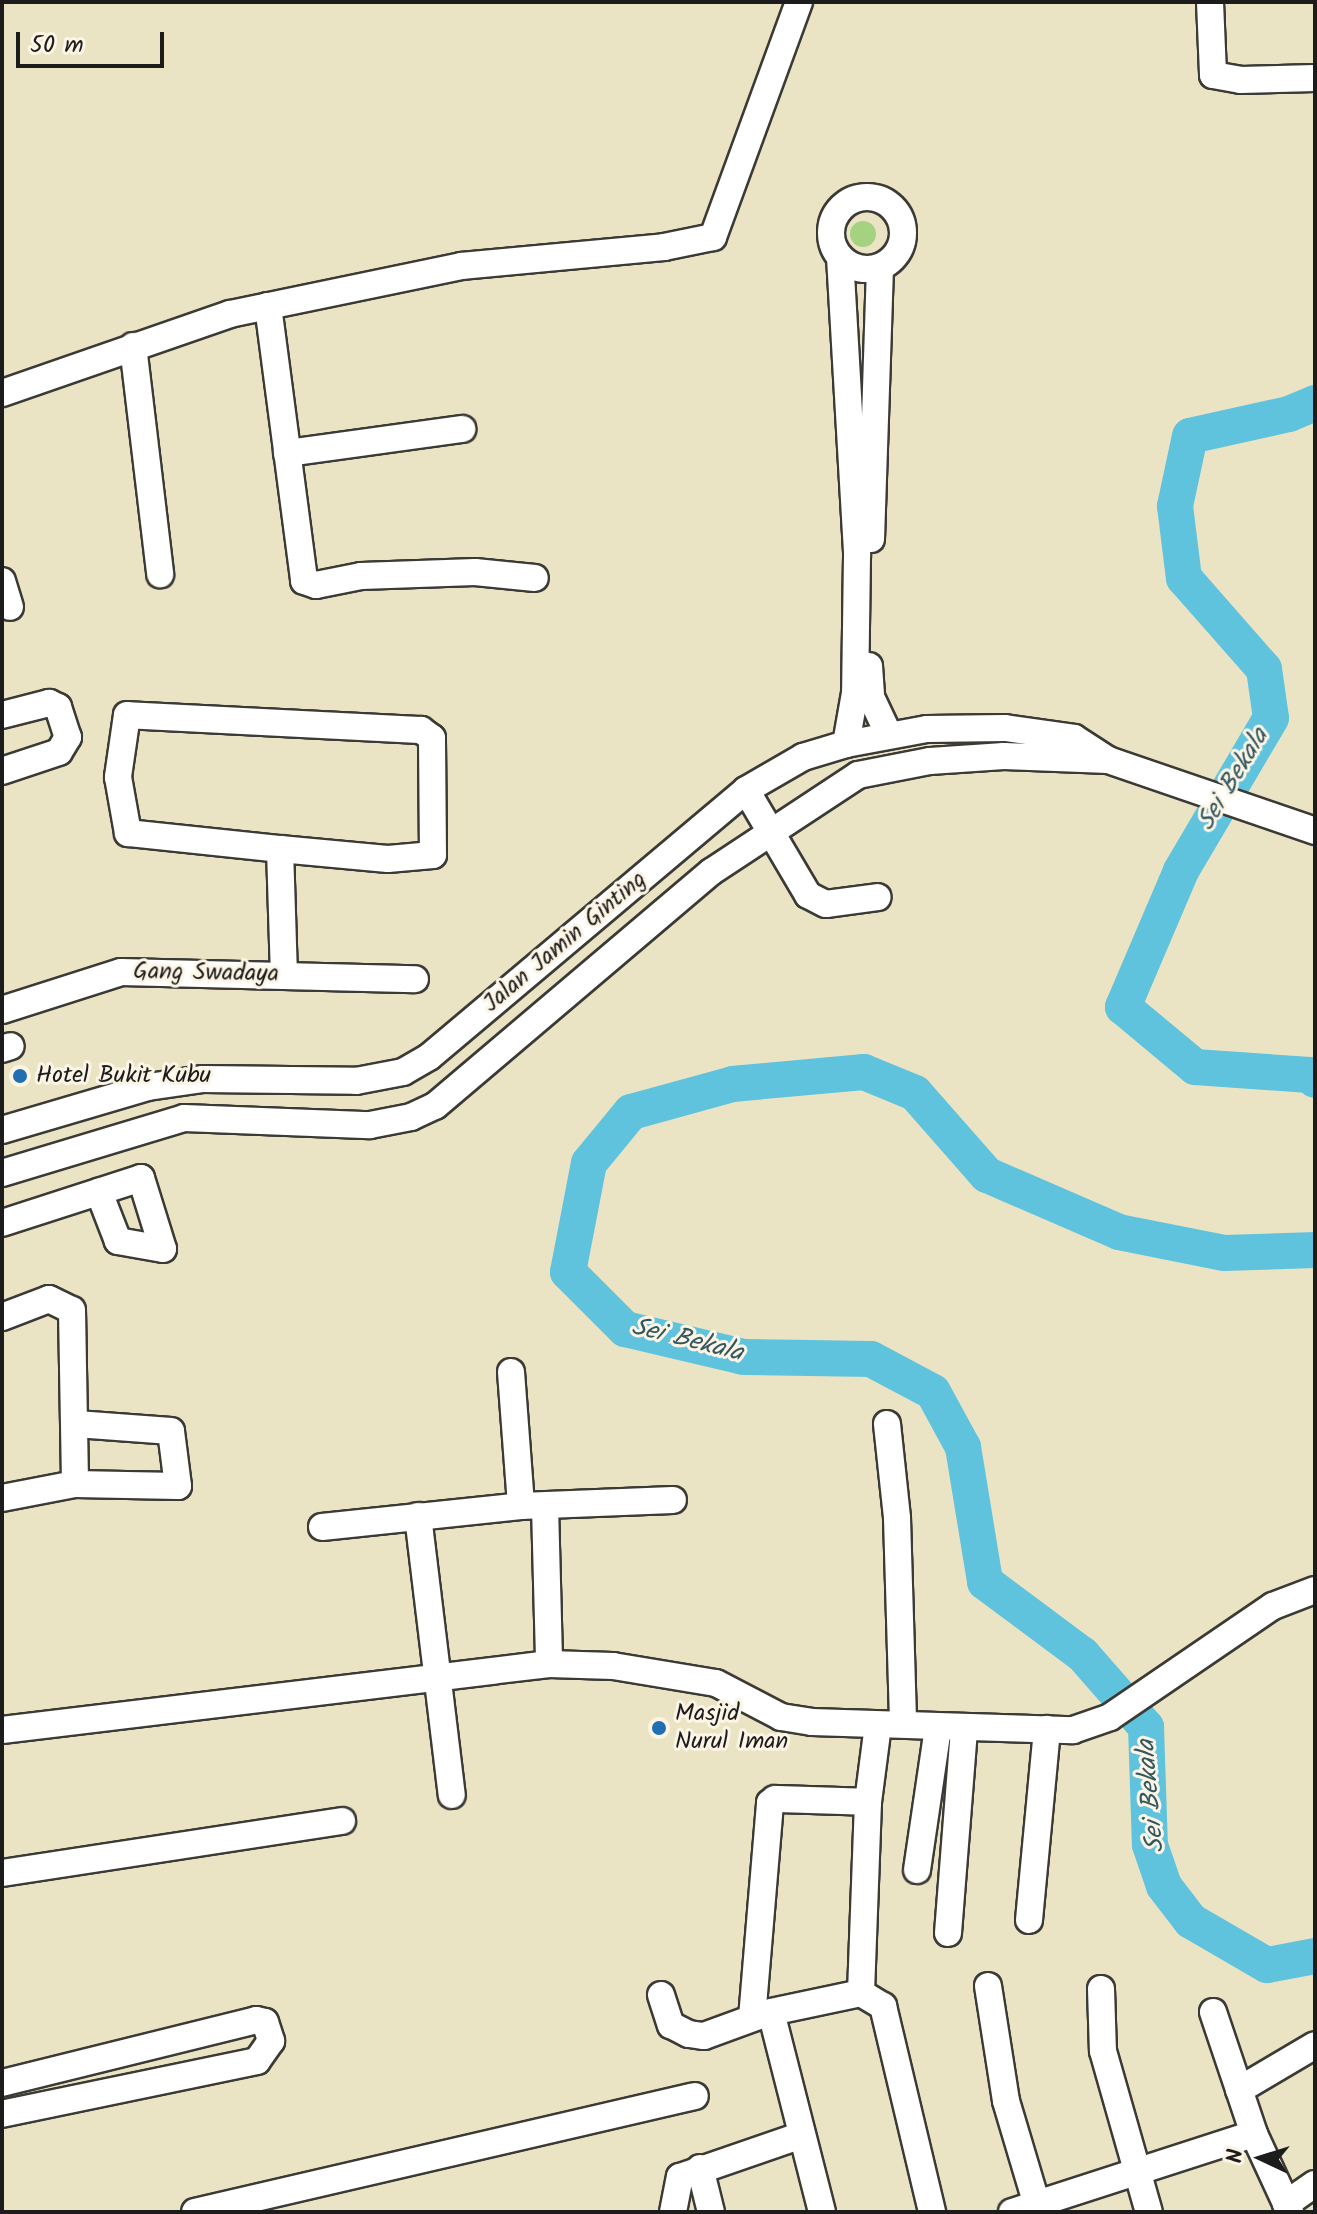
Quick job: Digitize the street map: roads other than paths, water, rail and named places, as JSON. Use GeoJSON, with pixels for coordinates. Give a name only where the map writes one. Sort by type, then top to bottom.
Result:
{"type":"FeatureCollection","features":[{"type":"Feature","properties":{"kind":"street"},"geometry":{"type":"LineString","coordinates":[[2,393],[133,346],[268,306],[461,266],[664,247],[713,237],[799,2]]}},
{"type":"Feature","properties":{"kind":"street"},"geometry":{"type":"LineString","coordinates":[[1210,2],[1213,75],[1241,80],[1315,78]]}},
{"type":"Feature","properties":{"kind":"street"},"geometry":{"type":"LineString","coordinates":[[840,257],[858,268],[880,267],[897,253],[903,231],[895,210],[876,198],[853,200],[836,214],[831,236],[840,257],[864,556],[868,675],[871,697],[889,735]]}},
{"type":"Feature","properties":{"kind":"street"},"geometry":{"type":"LineString","coordinates":[[846,744],[855,693],[880,267]]}},
{"type":"Feature","properties":{"kind":"street"},"geometry":{"type":"LineString","coordinates":[[268,306],[301,571],[308,585],[423,574],[535,578]]}},
{"type":"Feature","properties":{"kind":"street"},"geometry":{"type":"LineString","coordinates":[[133,346],[160,574]]}},
{"type":"Feature","properties":{"kind":"street"},"geometry":{"type":"LineString","coordinates":[[287,453],[462,429]]}},
{"type":"Feature","properties":{"kind":"street"},"geometry":{"type":"LineString","coordinates":[[2,581],[10,607]]}},
{"type":"Feature","properties":{"kind":"street"},"geometry":{"type":"LineString","coordinates":[[2,715],[49,703],[65,718],[68,737],[59,752],[2,771]]}},
{"type":"Feature","properties":{"kind":"street"},"geometry":{"type":"LineString","coordinates":[[127,715],[421,730],[432,738],[433,855],[388,859],[280,849],[128,833],[118,777],[119,743],[127,715]]}},
{"type":"Feature","properties":{"kind":"street","name":"Jalan Jamin Ginting"},"geometry":{"type":"LineString","coordinates":[[2,1130],[162,1085],[203,1079],[356,1081],[403,1072],[441,1047],[746,790],[803,757],[846,744],[927,729],[1005,728],[1074,738],[1108,760]]}},
{"type":"Feature","properties":{"kind":"street","name":"Jalan Jamin Ginting"},"geometry":{"type":"LineString","coordinates":[[2,1173],[184,1118],[370,1125],[411,1117],[435,1106],[711,872],[770,830],[858,775],[930,761],[1004,756],[1108,760],[1287,825],[1315,831]]}},
{"type":"Feature","properties":{"kind":"street"},"geometry":{"type":"LineString","coordinates":[[746,790],[815,900],[826,904],[878,897]]}},
{"type":"Feature","properties":{"kind":"street"},"geometry":{"type":"LineString","coordinates":[[280,849],[284,974]]}},
{"type":"Feature","properties":{"kind":"street","name":"Gang Swadaya"},"geometry":{"type":"LineString","coordinates":[[2,1010],[121,972],[415,979]]}},
{"type":"Feature","properties":{"kind":"street"},"geometry":{"type":"LineString","coordinates":[[2,1223],[99,1192]]}},
{"type":"Feature","properties":{"kind":"street"},"geometry":{"type":"LineString","coordinates":[[2,1317],[49,1299],[72,1310],[75,1484]]}},
{"type":"Feature","properties":{"kind":"street"},"geometry":{"type":"LineString","coordinates":[[511,1372],[533,1506],[549,1664]]}},
{"type":"Feature","properties":{"kind":"street"},"geometry":{"type":"LineString","coordinates":[[2,1498],[75,1484],[190,1489],[171,1431],[76,1424]]}},
{"type":"Feature","properties":{"kind":"street"},"geometry":{"type":"LineString","coordinates":[[861,1993],[868,1802],[891,1724],[897,1518],[887,1424]]}},
{"type":"Feature","properties":{"kind":"street"},"geometry":{"type":"LineString","coordinates":[[322,1527],[533,1506],[673,1500]]}},
{"type":"Feature","properties":{"kind":"street"},"geometry":{"type":"LineString","coordinates":[[418,1516],[452,1795]]}},
{"type":"Feature","properties":{"kind":"street"},"geometry":{"type":"LineString","coordinates":[[2,1730],[549,1664],[613,1666],[716,1683],[781,1717],[951,1728],[1073,1730],[1110,1717],[1273,1606],[1315,1590]]}},
{"type":"Feature","properties":{"kind":"street"},"geometry":{"type":"LineString","coordinates":[[917,1870],[951,1728]]}},
{"type":"Feature","properties":{"kind":"street"},"geometry":{"type":"LineString","coordinates":[[948,1933],[951,1728]]}},
{"type":"Feature","properties":{"kind":"street"},"geometry":{"type":"LineString","coordinates":[[1029,1920],[1047,1729]]}},
{"type":"Feature","properties":{"kind":"street"},"geometry":{"type":"LineString","coordinates":[[822,2212],[761,2015],[770,1803],[775,1799],[868,1802]]}},
{"type":"Feature","properties":{"kind":"street"},"geometry":{"type":"LineString","coordinates":[[2,1873],[342,1821]]}},
{"type":"Feature","properties":{"kind":"street"},"geometry":{"type":"LineString","coordinates":[[988,1986],[1006,2101],[1029,2209],[1254,2134]]}},
{"type":"Feature","properties":{"kind":"street"},"geometry":{"type":"LineString","coordinates":[[1101,1989],[1103,2051],[1149,2212]]}},
{"type":"Feature","properties":{"kind":"street"},"geometry":{"type":"LineString","coordinates":[[661,1995],[671,2025],[689,2034],[704,2036],[761,2015],[861,1993],[883,2006],[932,2212]]}},
{"type":"Feature","properties":{"kind":"street"},"geometry":{"type":"LineString","coordinates":[[1213,2012],[1254,2134],[1288,2208],[1315,2184]]}},
{"type":"Feature","properties":{"kind":"street"},"geometry":{"type":"LineString","coordinates":[[2,2083],[182,2036],[261,2020],[271,2041],[257,2061],[2,2114]]}},
{"type":"Feature","properties":{"kind":"street"},"geometry":{"type":"LineString","coordinates":[[182,2036],[190,2074]]}},
{"type":"Feature","properties":{"kind":"street"},"geometry":{"type":"LineString","coordinates":[[1239,2090],[1315,2045]]}},
{"type":"Feature","properties":{"kind":"street"},"geometry":{"type":"LineString","coordinates":[[118,2054],[126,2089]]}},
{"type":"Feature","properties":{"kind":"street"},"geometry":{"type":"LineString","coordinates":[[47,2072],[55,2103]]}},
{"type":"Feature","properties":{"kind":"street"},"geometry":{"type":"LineString","coordinates":[[195,2212],[695,2096]]}},
{"type":"Feature","properties":{"kind":"street"},"geometry":{"type":"LineString","coordinates":[[673,2212],[677,2183],[700,2168],[799,2136]]}},
{"type":"Feature","properties":{"kind":"street"},"geometry":{"type":"LineString","coordinates":[[700,2168],[711,2212]]}},
{"type":"Feature","properties":{"kind":"waterway","name":"Sei Bekala"},"geometry":{"type":"LineString","coordinates":[[1315,403],[1289,414],[1190,436],[1175,506],[1184,578],[1264,669],[1271,718],[1181,871],[1123,1007],[1195,1067],[1310,1075],[1315,1080]]}},
{"type":"Feature","properties":{"kind":"waterway","name":"Sei Bekala"},"geometry":{"type":"LineString","coordinates":[[1315,1250],[1224,1253],[1119,1232],[987,1175],[915,1093],[864,1072],[733,1084],[631,1112],[589,1163],[568,1272],[625,1329],[743,1357],[871,1359],[933,1392],[963,1447],[985,1582],[1083,1655],[1146,1727],[1150,1845],[1164,1886],[1191,1921],[1267,1965],[1315,1956]]}},
{"type":"Feature","properties":{"kind":"place","name":"Hotel Bukit Kubu"},"geometry":{"type":"Point","coordinates":[20,1076]}},
{"type":"Feature","properties":{"kind":"place","name":"Masjid Nurul Iman"},"geometry":{"type":"Point","coordinates":[659,1728]}}]}
